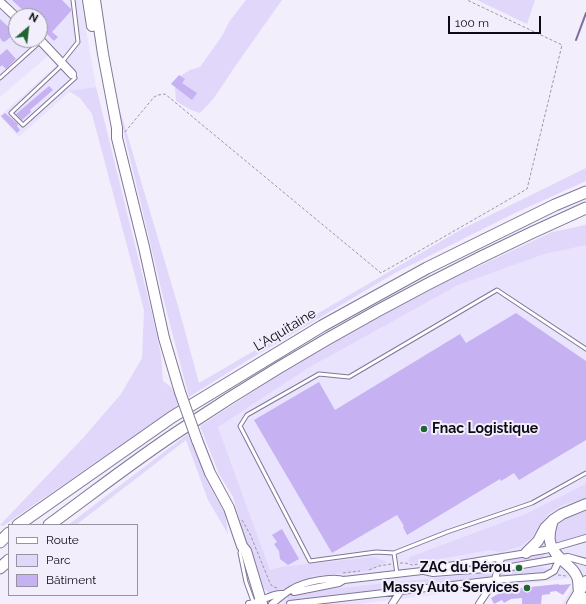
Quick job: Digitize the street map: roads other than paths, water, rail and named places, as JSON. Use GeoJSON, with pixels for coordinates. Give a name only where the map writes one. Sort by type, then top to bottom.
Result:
{"type":"FeatureCollection","features":[{"type":"Feature","properties":{"kind":"highway","name":"L'Aquitaine"},"geometry":{"type":"LineString","coordinates":[[19,524],[172,417],[322,326],[427,268],[555,205],[586,192]]}},
{"type":"Feature","properties":{"kind":"highway","name":"L'Aquitaine"},"geometry":{"type":"LineString","coordinates":[[50,524],[181,430],[280,366],[417,290],[479,258],[586,208]]}},
{"type":"Feature","properties":{"kind":"highway"},"geometry":{"type":"LineString","coordinates":[[0,542],[8,534]]}},
{"type":"Feature","properties":{"kind":"highway"},"geometry":{"type":"LineString","coordinates":[[0,558],[8,552]]}},
{"type":"Feature","properties":{"kind":"highway"},"geometry":{"type":"LineString","coordinates":[[0,568],[8,561]]}},
{"type":"Feature","properties":{"kind":"main road"},"geometry":{"type":"LineString","coordinates":[[88,0],[99,73],[112,128],[116,135]]}},
{"type":"Feature","properties":{"kind":"main road"},"geometry":{"type":"LineString","coordinates":[[95,0],[102,54],[116,135],[144,247],[164,338],[180,392],[197,440],[210,473],[229,508],[242,546],[242,553],[258,602]]}},
{"type":"Feature","properties":{"kind":"main road"},"geometry":{"type":"LineString","coordinates":[[526,553],[538,541],[545,528],[554,520],[562,514],[586,504]]}},
{"type":"Feature","properties":{"kind":"main road"},"geometry":{"type":"LineString","coordinates":[[554,520],[549,536],[553,548],[560,558],[570,566],[576,576],[582,595]]}},
{"type":"Feature","properties":{"kind":"main road"},"geometry":{"type":"LineString","coordinates":[[242,546],[246,551],[256,586],[258,602]]}},
{"type":"Feature","properties":{"kind":"main road"},"geometry":{"type":"LineString","coordinates":[[582,604],[582,595],[586,581]]}},
{"type":"Feature","properties":{"kind":"main road"},"geometry":{"type":"LineString","coordinates":[[572,604],[582,595]]}},
{"type":"Feature","properties":{"kind":"street"},"geometry":{"type":"LineString","coordinates":[[0,2],[8,10]]}},
{"type":"Feature","properties":{"kind":"street"},"geometry":{"type":"LineString","coordinates":[[47,48],[72,74]]}},
{"type":"Feature","properties":{"kind":"street"},"geometry":{"type":"LineString","coordinates":[[258,602],[271,604],[291,589],[313,582],[338,578],[344,580],[422,571],[553,548],[586,538]]}},
{"type":"Feature","properties":{"kind":"street"},"geometry":{"type":"LineString","coordinates":[[422,571],[433,573],[497,568],[568,557],[586,562]]}},
{"type":"Feature","properties":{"kind":"street"},"geometry":{"type":"LineString","coordinates":[[479,604],[495,580],[498,563],[502,558]]}},
{"type":"Feature","properties":{"kind":"street"},"geometry":{"type":"LineString","coordinates":[[290,604],[495,580],[545,576],[554,571],[560,558]]}},
{"type":"Feature","properties":{"kind":"street"},"geometry":{"type":"LineString","coordinates":[[392,604],[400,592]]}},
{"type":"Feature","properties":{"kind":"street"},"geometry":{"type":"LineString","coordinates":[[258,602],[280,594],[285,594]]}},
{"type":"Feature","properties":{"kind":"lane"},"geometry":{"type":"LineString","coordinates":[[72,74],[75,78],[23,125],[11,113],[62,63],[78,42],[73,0]]}},
{"type":"Feature","properties":{"kind":"lane"},"geometry":{"type":"LineString","coordinates":[[0,78],[32,48]]}},
{"type":"Feature","properties":{"kind":"lane"},"geometry":{"type":"LineString","coordinates":[[586,349],[497,290],[349,377],[319,374],[247,415],[240,426],[310,561],[376,552],[394,553],[447,532],[532,503],[586,473]]}},
{"type":"Feature","properties":{"kind":"lane"},"geometry":{"type":"LineString","coordinates":[[394,553],[397,574]]}},
{"type":"Feature","properties":{"kind":"waterway"},"geometry":{"type":"LineString","coordinates":[[576,40],[586,13]]}},
{"type":"Feature","properties":{"kind":"place","name":"Fnac Logistique"},"geometry":{"type":"Point","coordinates":[424,429]}},
{"type":"Feature","properties":{"kind":"place","name":"ZAC du Pérou"},"geometry":{"type":"Point","coordinates":[519,568]}},
{"type":"Feature","properties":{"kind":"place","name":"Massy Auto Services"},"geometry":{"type":"Point","coordinates":[527,588]}}]}
